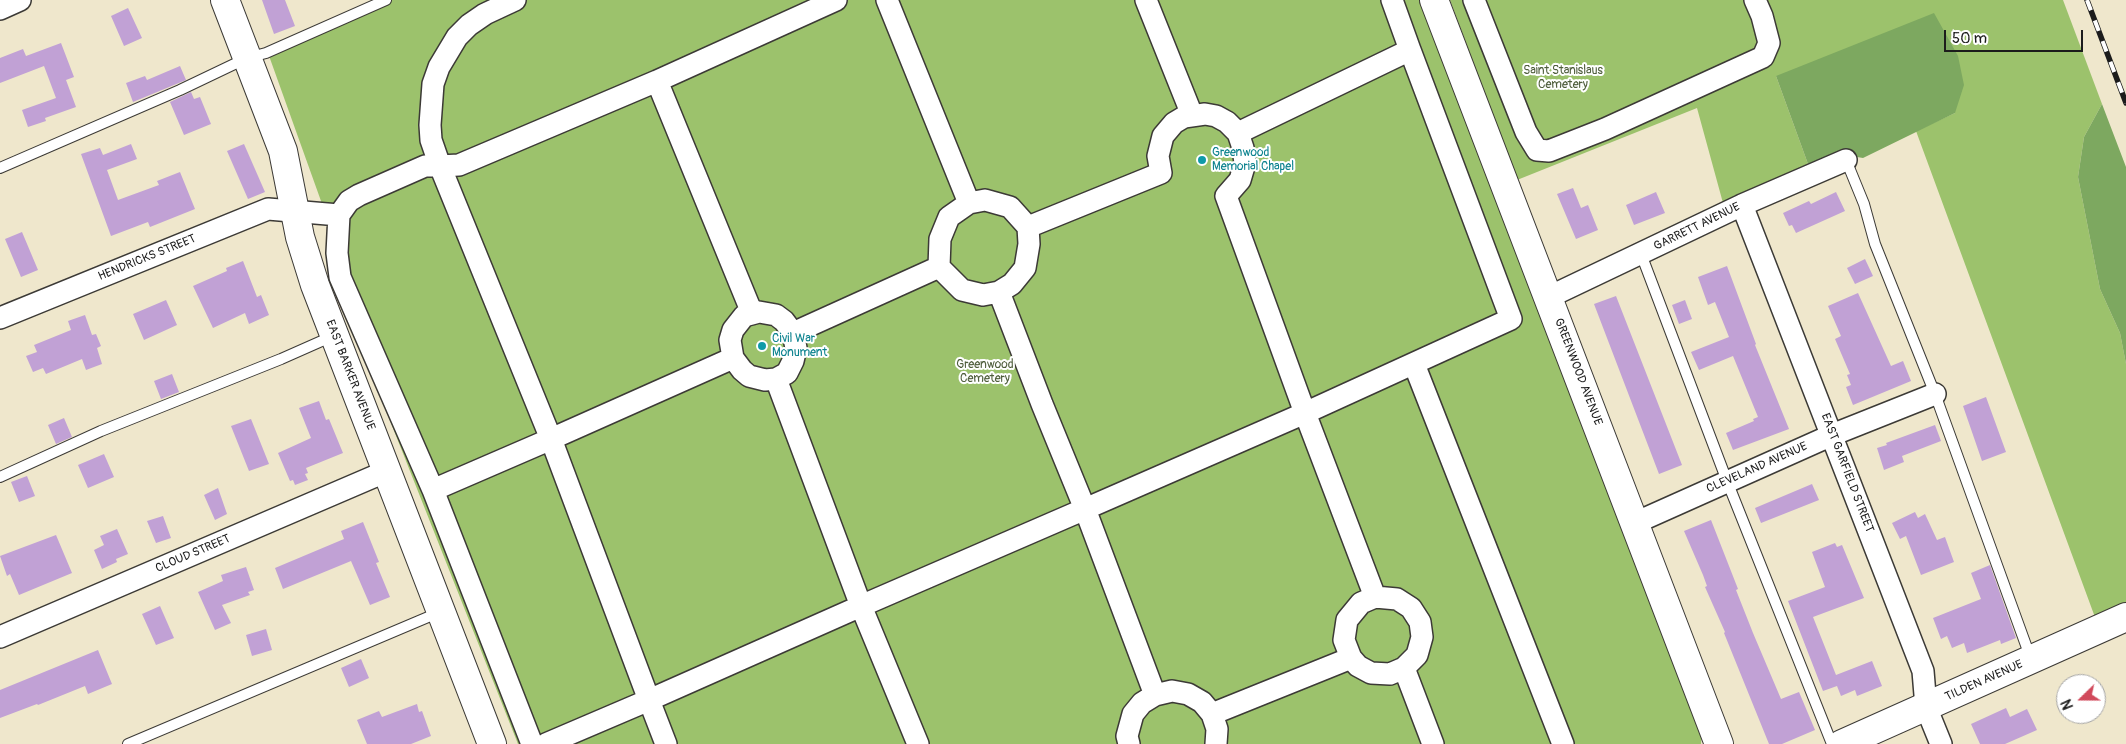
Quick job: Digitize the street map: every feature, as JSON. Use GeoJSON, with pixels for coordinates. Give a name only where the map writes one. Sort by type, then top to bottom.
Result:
{"type":"FeatureCollection","features":[{"type":"Feature","properties":{"kind":"street"},"geometry":{"type":"LineString","coordinates":[[0,9],[20,0]]}},
{"type":"Feature","properties":{"kind":"street","name":"EAST BARKER AVENUE"},"geometry":{"type":"LineString","coordinates":[[224,0],[282,151],[300,237],[315,285],[492,744]]}},
{"type":"Feature","properties":{"kind":"street"},"geometry":{"type":"LineString","coordinates":[[515,0],[484,14],[457,37],[439,68],[433,84],[430,125],[431,140],[552,440],[666,744]]}},
{"type":"Feature","properties":{"kind":"street"},"geometry":{"type":"LineString","coordinates":[[532,744],[433,490],[340,277],[338,253],[339,215],[350,201],[359,195],[425,166],[459,165],[657,80],[836,0]]}},
{"type":"Feature","properties":{"kind":"street"},"geometry":{"type":"LineString","coordinates":[[887,0],[969,203]]}},
{"type":"Feature","properties":{"kind":"street"},"geometry":{"type":"LineString","coordinates":[[1146,0],[1192,115]]}},
{"type":"Feature","properties":{"kind":"street"},"geometry":{"type":"LineString","coordinates":[[546,744],[1085,510],[1511,319],[1392,0]]}},
{"type":"Feature","properties":{"kind":"street","name":"GREENWOOD AVENUE"},"geometry":{"type":"LineString","coordinates":[[1434,0],[1720,744]]}},
{"type":"Feature","properties":{"kind":"street"},"geometry":{"type":"LineString","coordinates":[[1474,0],[1526,132],[1537,150],[1549,151],[1763,57],[1768,43],[1762,16],[1755,0]]}},
{"type":"Feature","properties":{"kind":"street"},"geometry":{"type":"LineString","coordinates":[[1238,133],[1410,50]]}},
{"type":"Feature","properties":{"kind":"street"},"geometry":{"type":"LineString","coordinates":[[657,80],[752,313]]}},
{"type":"Feature","properties":{"kind":"street"},"geometry":{"type":"LineString","coordinates":[[1028,227],[1161,173],[1158,156],[1163,136],[1174,124],[1192,115],[1216,116],[1227,122],[1238,133],[1245,163],[1240,180],[1226,196],[1305,413],[1376,597]]}},
{"type":"Feature","properties":{"kind":"street","name":"GARRETT AVENUE"},"geometry":{"type":"LineString","coordinates":[[1549,297],[1742,205],[1846,160]]}},
{"type":"Feature","properties":{"kind":"street"},"geometry":{"type":"LineString","coordinates":[[985,200],[1010,207],[1028,227],[1029,244],[1025,268],[1012,284],[999,292],[983,295],[962,290],[939,267],[940,239],[949,218],[969,203],[985,200]]}},
{"type":"Feature","properties":{"kind":"street","name":"EAST GARFIELD STREET"},"geometry":{"type":"LineString","coordinates":[[1742,205],[1923,671],[1926,707],[1941,744]]}},
{"type":"Feature","properties":{"kind":"street","name":"HENDRICKS STREET"},"geometry":{"type":"LineString","coordinates":[[0,318],[268,208],[339,215]]}},
{"type":"Feature","properties":{"kind":"street"},"geometry":{"type":"LineString","coordinates":[[793,333],[939,267]]}},
{"type":"Feature","properties":{"kind":"street"},"geometry":{"type":"LineString","coordinates":[[999,292],[1085,510],[1155,695]]}},
{"type":"Feature","properties":{"kind":"street"},"geometry":{"type":"LineString","coordinates":[[767,312],[776,315],[784,321],[793,333],[796,348],[794,361],[787,373],[776,379],[766,380],[749,376],[733,358],[730,349],[733,330],[744,316],[752,313],[767,312]]}},
{"type":"Feature","properties":{"kind":"street"},"geometry":{"type":"LineString","coordinates":[[433,490],[552,440],[733,358]]}},
{"type":"Feature","properties":{"kind":"street"},"geometry":{"type":"LineString","coordinates":[[1414,364],[1563,744]]}},
{"type":"Feature","properties":{"kind":"street"},"geometry":{"type":"LineString","coordinates":[[776,379],[861,606],[918,744]]}},
{"type":"Feature","properties":{"kind":"street","name":"CLEVELAND AVENUE"},"geometry":{"type":"LineString","coordinates":[[1635,522],[1832,435],[1935,394]]}},
{"type":"Feature","properties":{"kind":"street","name":"CLOUD STREET"},"geometry":{"type":"LineString","coordinates":[[0,637],[387,471]]}},
{"type":"Feature","properties":{"kind":"street"},"geometry":{"type":"LineString","coordinates":[[1376,597],[1397,599],[1411,608],[1420,622],[1422,637],[1417,655],[1404,668],[1390,674],[1371,673],[1358,666],[1351,658],[1344,640],[1347,620],[1361,603],[1376,597]]}},
{"type":"Feature","properties":{"kind":"street","name":"TILDEN AVENUE"},"geometry":{"type":"LineString","coordinates":[[1842,744],[2126,617]]}},
{"type":"Feature","properties":{"kind":"street"},"geometry":{"type":"LineString","coordinates":[[1212,714],[1351,658]]}},
{"type":"Feature","properties":{"kind":"street"},"geometry":{"type":"LineString","coordinates":[[1404,668],[1433,744]]}},
{"type":"Feature","properties":{"kind":"street"},"geometry":{"type":"LineString","coordinates":[[1129,744],[1127,736],[1133,714],[1142,703],[1155,695],[1172,691],[1188,694],[1202,702],[1212,714],[1217,729],[1216,744]]}},
{"type":"Feature","properties":{"kind":"lane"},"geometry":{"type":"LineString","coordinates":[[0,168],[180,90],[247,58],[284,46],[386,0]]}},
{"type":"Feature","properties":{"kind":"lane"},"geometry":{"type":"LineString","coordinates":[[1846,160],[1864,204],[1875,244],[1935,394],[2032,660]]}},
{"type":"Feature","properties":{"kind":"lane"},"geometry":{"type":"LineString","coordinates":[[1641,254],[1727,481],[1832,744]]}},
{"type":"Feature","properties":{"kind":"lane"},"geometry":{"type":"LineString","coordinates":[[0,477],[101,431],[281,359],[334,335]]}},
{"type":"Feature","properties":{"kind":"lane"},"geometry":{"type":"LineString","coordinates":[[128,744],[441,611]]}},
{"type":"Feature","properties":{"kind":"green space","name":"Greenwood Cemetery"},"geometry":{"type":"Polygon","coordinates":[[[383,0],[1419,0],[1702,730],[1701,744],[518,744],[332,274],[326,215],[268,53],[383,0]]]}},
{"type":"Feature","properties":{"kind":"green space","name":"Saint Stanislaus Cemetery"},"geometry":{"type":"Polygon","coordinates":[[[1450,0],[2063,0],[2102,104],[2084,137],[2078,177],[2100,289],[2120,333],[2126,364],[2126,606],[2096,620],[1916,131],[1955,113],[1776,76],[1808,164],[1723,203],[1697,108],[1517,180],[1450,0]]]}},
{"type":"Feature","properties":{"kind":"green space"},"geometry":{"type":"Polygon","coordinates":[[[1934,13],[1958,56],[1964,85],[1955,113],[1863,158],[1845,155],[1808,164],[1776,76],[1934,13]]]}},
{"type":"Feature","properties":{"kind":"green space"},"geometry":{"type":"Polygon","coordinates":[[[2102,104],[2126,167],[2126,364],[2120,333],[2100,289],[2078,177],[2084,137],[2102,104]]]}},
{"type":"Feature","properties":{"kind":"building"},"geometry":{"type":"Polygon","coordinates":[[[262,0],[285,0],[295,26],[274,34],[262,0]]]}},
{"type":"Feature","properties":{"kind":"building"},"geometry":{"type":"Polygon","coordinates":[[[128,8],[142,38],[124,46],[111,16],[128,8]]]}},
{"type":"Feature","properties":{"kind":"building"},"geometry":{"type":"Polygon","coordinates":[[[61,43],[74,77],[66,80],[76,107],[45,118],[46,121],[28,127],[22,110],[56,98],[44,66],[0,83],[0,58],[23,49],[26,56],[61,43]]]}},
{"type":"Feature","properties":{"kind":"building"},"geometry":{"type":"Polygon","coordinates":[[[180,66],[186,80],[133,102],[126,83],[145,76],[147,80],[180,66]]]}},
{"type":"Feature","properties":{"kind":"building"},"geometry":{"type":"Polygon","coordinates":[[[191,92],[194,99],[200,97],[211,124],[184,135],[170,102],[191,92]]]}},
{"type":"Feature","properties":{"kind":"building"},"geometry":{"type":"Polygon","coordinates":[[[131,144],[137,159],[107,170],[118,200],[159,185],[157,181],[180,172],[195,209],[150,227],[148,222],[111,236],[81,154],[100,148],[103,155],[131,144]]]}},
{"type":"Feature","properties":{"kind":"building"},"geometry":{"type":"Polygon","coordinates":[[[244,144],[265,192],[248,199],[227,151],[244,144]]]}},
{"type":"Feature","properties":{"kind":"building"},"geometry":{"type":"Polygon","coordinates":[[[1573,188],[1581,208],[1588,205],[1598,230],[1576,239],[1557,194],[1573,188]]]}},
{"type":"Feature","properties":{"kind":"building"},"geometry":{"type":"Polygon","coordinates":[[[1656,192],[1665,213],[1634,225],[1626,205],[1656,192]]]}},
{"type":"Feature","properties":{"kind":"building"},"geometry":{"type":"Polygon","coordinates":[[[1836,192],[1845,211],[1796,233],[1792,225],[1789,226],[1783,213],[1809,201],[1811,204],[1836,192]]]}},
{"type":"Feature","properties":{"kind":"building"},"geometry":{"type":"Polygon","coordinates":[[[22,232],[38,270],[21,277],[5,239],[22,232]]]}},
{"type":"Feature","properties":{"kind":"building"},"geometry":{"type":"Polygon","coordinates":[[[1865,259],[1873,276],[1855,284],[1847,268],[1865,259]]]}},
{"type":"Feature","properties":{"kind":"building"},"geometry":{"type":"Polygon","coordinates":[[[243,261],[257,297],[261,295],[269,315],[249,324],[245,313],[213,328],[193,286],[227,271],[226,268],[243,261]]]}},
{"type":"Feature","properties":{"kind":"building"},"geometry":{"type":"Polygon","coordinates":[[[1727,266],[1755,345],[1789,429],[1733,450],[1726,433],[1754,421],[1753,419],[1758,417],[1733,356],[1699,370],[1691,352],[1729,337],[1715,302],[1708,305],[1698,277],[1727,266]]]}},
{"type":"Feature","properties":{"kind":"building"},"geometry":{"type":"Polygon","coordinates":[[[1858,293],[1891,366],[1903,361],[1911,381],[1853,405],[1846,387],[1851,385],[1847,375],[1850,374],[1835,339],[1841,336],[1828,306],[1858,293]]]}},
{"type":"Feature","properties":{"kind":"building"},"geometry":{"type":"Polygon","coordinates":[[[1616,296],[1682,465],[1659,474],[1594,304],[1616,296]]]}},
{"type":"Feature","properties":{"kind":"building"},"geometry":{"type":"Polygon","coordinates":[[[166,300],[177,325],[144,340],[133,314],[166,300]]]}},
{"type":"Feature","properties":{"kind":"building"},"geometry":{"type":"Polygon","coordinates":[[[1685,300],[1692,319],[1679,324],[1672,305],[1685,300]]]}},
{"type":"Feature","properties":{"kind":"building"},"geometry":{"type":"Polygon","coordinates":[[[85,315],[92,335],[96,334],[101,346],[97,348],[102,364],[86,370],[82,359],[46,374],[43,368],[33,372],[26,356],[37,352],[34,345],[71,330],[68,321],[85,315]]]}},
{"type":"Feature","properties":{"kind":"building"},"geometry":{"type":"Polygon","coordinates":[[[172,374],[179,392],[161,399],[154,381],[172,374]]]}},
{"type":"Feature","properties":{"kind":"building"},"geometry":{"type":"Polygon","coordinates":[[[1986,397],[2006,452],[1982,461],[1963,406],[1986,397]]]}},
{"type":"Feature","properties":{"kind":"building"},"geometry":{"type":"Polygon","coordinates":[[[319,401],[326,420],[329,419],[343,453],[306,468],[308,473],[305,474],[308,480],[295,485],[293,480],[290,481],[278,453],[311,438],[299,408],[319,401]]]}},
{"type":"Feature","properties":{"kind":"building"},"geometry":{"type":"Polygon","coordinates":[[[64,418],[72,437],[56,444],[48,425],[64,418]]]}},
{"type":"Feature","properties":{"kind":"building"},"geometry":{"type":"Polygon","coordinates":[[[251,419],[269,464],[249,471],[231,426],[251,419]]]}},
{"type":"Feature","properties":{"kind":"building"},"geometry":{"type":"Polygon","coordinates":[[[1935,425],[1941,441],[1902,456],[1904,462],[1884,470],[1877,448],[1935,425]]]}},
{"type":"Feature","properties":{"kind":"building"},"geometry":{"type":"Polygon","coordinates":[[[104,454],[114,477],[88,488],[78,465],[104,454]]]}},
{"type":"Feature","properties":{"kind":"building"},"geometry":{"type":"Polygon","coordinates":[[[27,476],[35,496],[19,502],[11,482],[27,476]]]}},
{"type":"Feature","properties":{"kind":"building"},"geometry":{"type":"Polygon","coordinates":[[[1812,484],[1819,500],[1761,523],[1755,508],[1812,484]]]}},
{"type":"Feature","properties":{"kind":"building"},"geometry":{"type":"Polygon","coordinates":[[[218,488],[227,514],[215,520],[204,495],[218,488]]]}},
{"type":"Feature","properties":{"kind":"building"},"geometry":{"type":"Polygon","coordinates":[[[1915,512],[1918,518],[1925,514],[1937,540],[1945,537],[1954,562],[1921,575],[1906,536],[1900,539],[1892,523],[1915,512]]]}},
{"type":"Feature","properties":{"kind":"building"},"geometry":{"type":"Polygon","coordinates":[[[163,516],[171,538],[156,543],[147,521],[163,516]]]}},
{"type":"Feature","properties":{"kind":"building"},"geometry":{"type":"Polygon","coordinates":[[[1711,520],[1738,589],[1736,590],[1781,699],[1799,692],[1815,730],[1782,744],[1769,744],[1684,531],[1711,520]]]}},
{"type":"Feature","properties":{"kind":"building"},"geometry":{"type":"Polygon","coordinates":[[[363,522],[379,562],[376,563],[390,597],[370,605],[351,561],[283,589],[275,568],[344,539],[341,531],[363,522]]]}},
{"type":"Feature","properties":{"kind":"building"},"geometry":{"type":"Polygon","coordinates":[[[117,529],[128,554],[116,559],[117,562],[102,569],[94,550],[104,545],[100,536],[117,529]]]}},
{"type":"Feature","properties":{"kind":"building"},"geometry":{"type":"Polygon","coordinates":[[[56,535],[72,573],[19,595],[10,574],[7,576],[0,556],[56,535]]]}},
{"type":"Feature","properties":{"kind":"building"},"geometry":{"type":"Polygon","coordinates":[[[1835,543],[1837,547],[1842,545],[1864,598],[1813,617],[1836,675],[1872,661],[1882,686],[1857,696],[1855,690],[1841,696],[1837,686],[1823,691],[1788,601],[1825,587],[1812,552],[1835,543]]]}},
{"type":"Feature","properties":{"kind":"building"},"geometry":{"type":"Polygon","coordinates":[[[1990,565],[2016,638],[2001,644],[2000,640],[1967,653],[1964,643],[1952,648],[1947,636],[1941,639],[1933,618],[1981,599],[1971,573],[1990,565]]]}},
{"type":"Feature","properties":{"kind":"building"},"geometry":{"type":"Polygon","coordinates":[[[246,567],[254,590],[248,592],[250,595],[222,605],[231,623],[215,630],[198,592],[223,581],[221,575],[246,567]]]}},
{"type":"Feature","properties":{"kind":"building"},"geometry":{"type":"Polygon","coordinates":[[[160,606],[174,638],[156,645],[142,614],[160,606]]]}},
{"type":"Feature","properties":{"kind":"building"},"geometry":{"type":"Polygon","coordinates":[[[266,629],[272,650],[252,656],[246,635],[266,629]]]}},
{"type":"Feature","properties":{"kind":"building"},"geometry":{"type":"Polygon","coordinates":[[[98,650],[112,684],[88,694],[85,686],[0,718],[0,690],[98,650]]]}},
{"type":"Feature","properties":{"kind":"building"},"geometry":{"type":"Polygon","coordinates":[[[361,659],[369,678],[349,687],[341,668],[361,659]]]}},
{"type":"Feature","properties":{"kind":"building"},"geometry":{"type":"Polygon","coordinates":[[[417,704],[419,712],[422,711],[431,736],[411,744],[367,744],[357,720],[379,711],[382,717],[417,704]]]}},
{"type":"Feature","properties":{"kind":"building"},"geometry":{"type":"Polygon","coordinates":[[[2006,708],[2010,717],[2027,709],[2037,730],[2005,744],[1980,744],[1971,724],[2006,708]]]}},
{"type":"Feature","properties":{"kind":"railway"},"geometry":{"type":"LineString","coordinates":[[2087,0],[2126,103]]}},
{"type":"Feature","properties":{"kind":"place","name":"Greenwood Memorial Chapel"},"geometry":{"type":"Point","coordinates":[1202,160]}},
{"type":"Feature","properties":{"kind":"place","name":"Civil War Monument"},"geometry":{"type":"Point","coordinates":[762,346]}}]}
